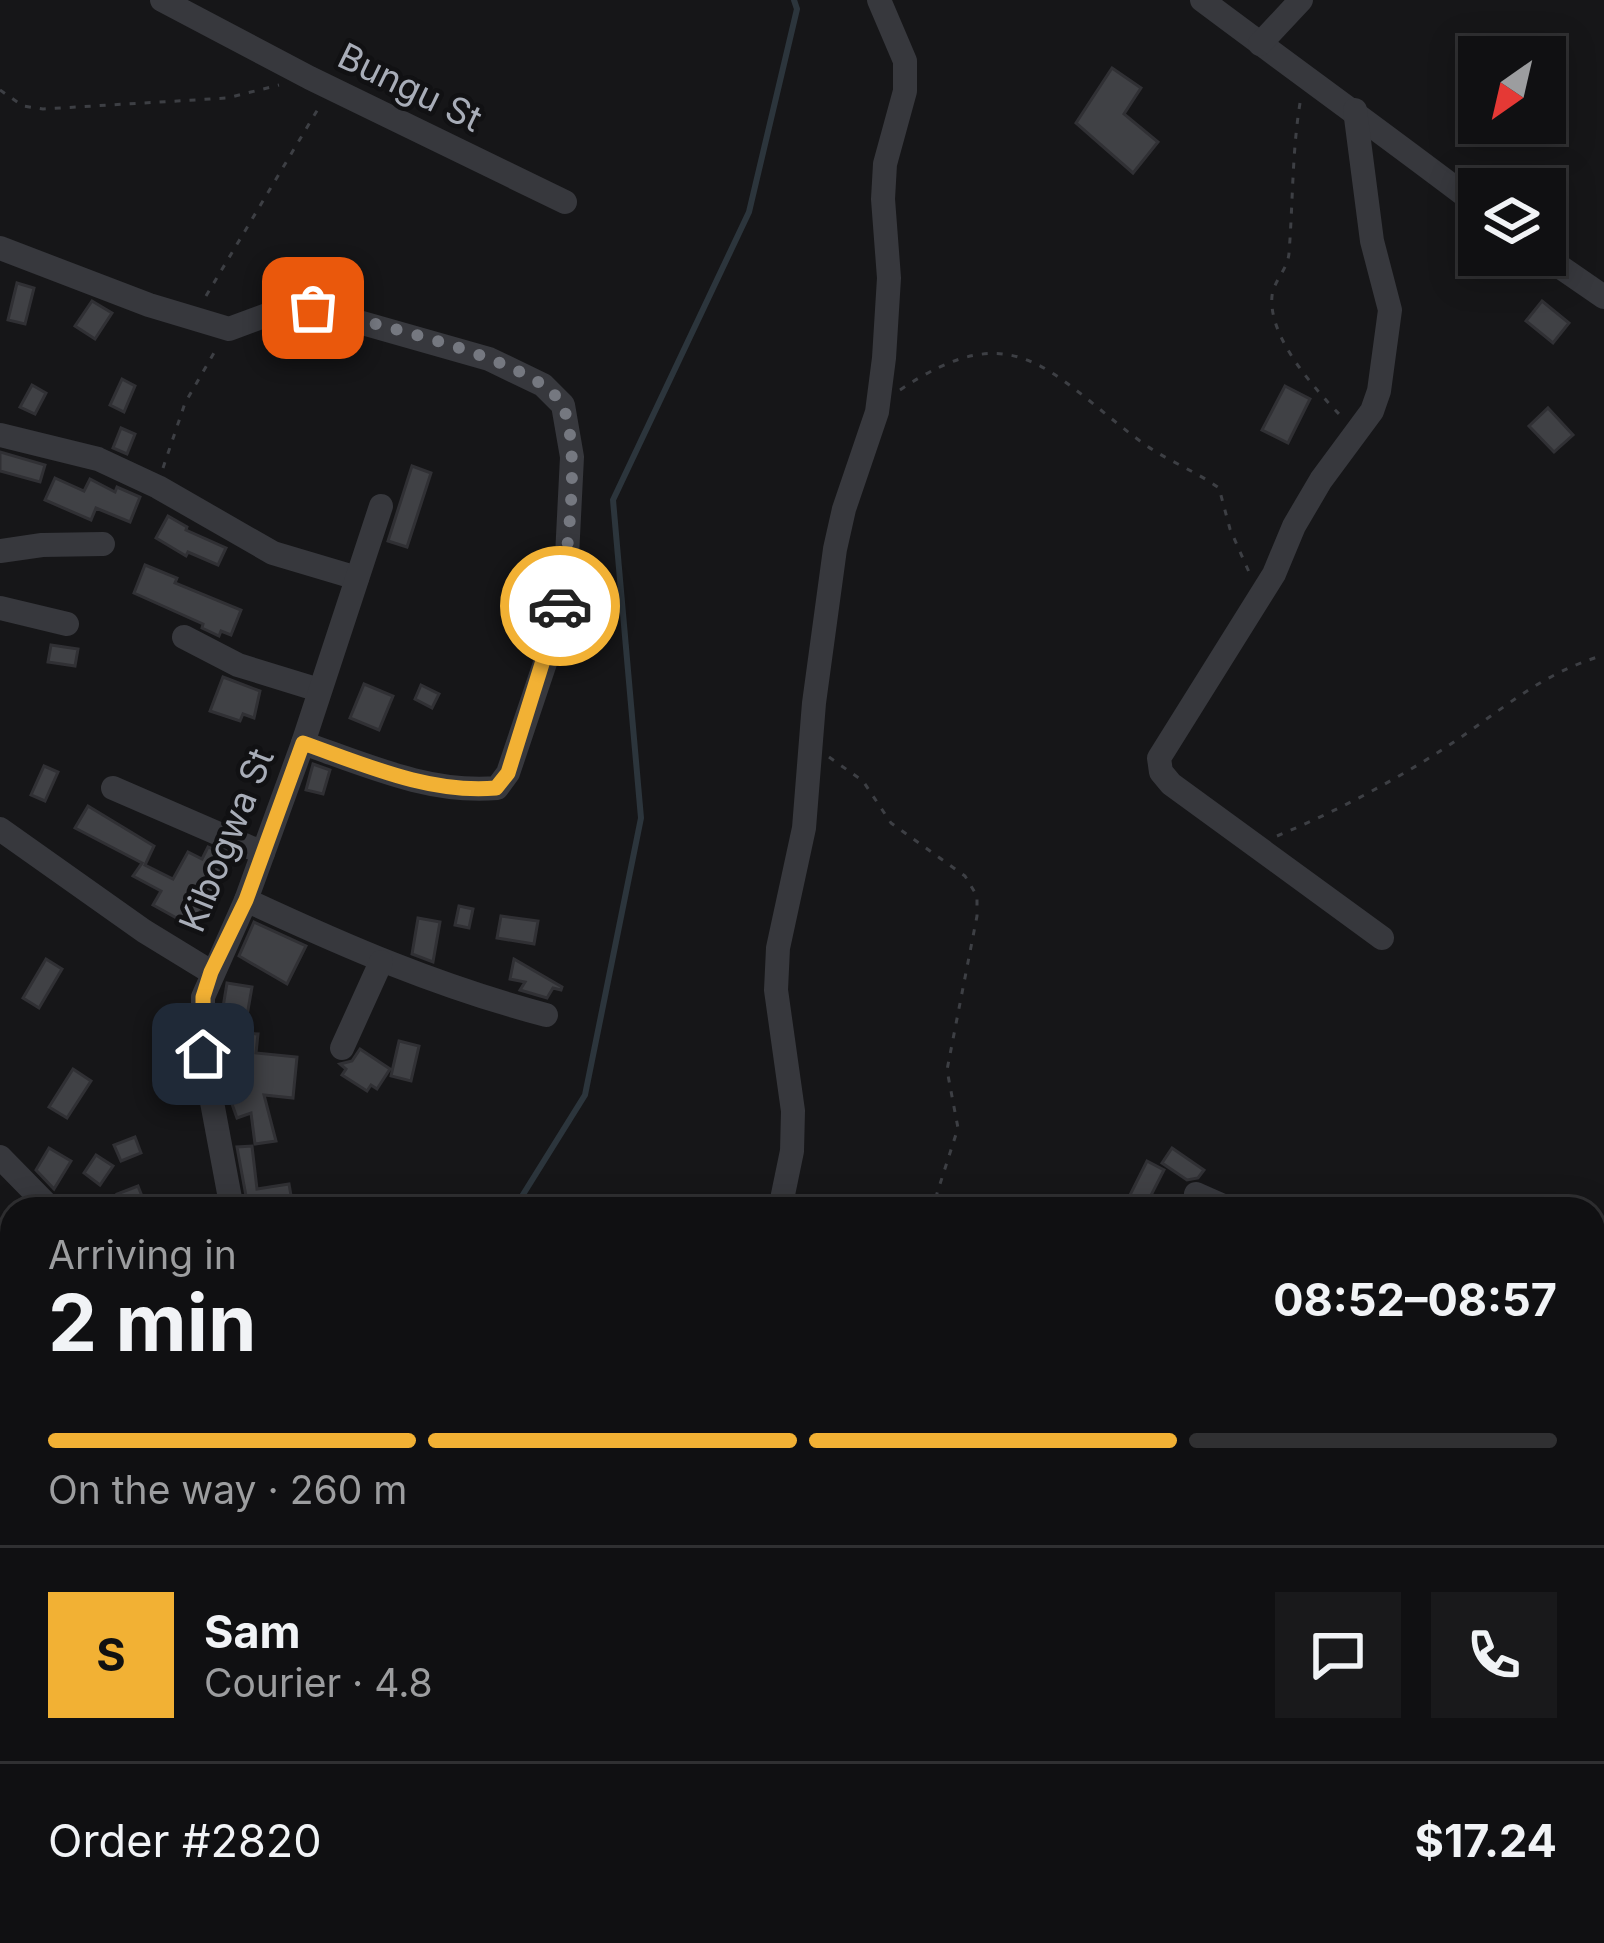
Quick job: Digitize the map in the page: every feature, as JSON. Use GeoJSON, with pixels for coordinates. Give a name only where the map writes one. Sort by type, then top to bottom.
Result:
{"type":"FeatureCollection","features":[{"type":"Feature","properties":{"kind":"street","name":"Bungu St"},"geometry":{"type":"LineString","coordinates":[[162,0],[565,202]]}},
{"type":"Feature","properties":{"kind":"street"},"geometry":{"type":"LineString","coordinates":[[782,1197],[792,1151],[793,1111],[776,990],[778,948],[804,828],[814,703],[835,549],[877,412],[889,278],[885,164],[904,91],[905,61],[879,0]]}},
{"type":"Feature","properties":{"kind":"street"},"geometry":{"type":"LineString","coordinates":[[1202,0],[1458,190]]}},
{"type":"Feature","properties":{"kind":"street"},"geometry":{"type":"LineString","coordinates":[[1260,44],[1301,0]]}},
{"type":"Feature","properties":{"kind":"street"},"geometry":{"type":"LineString","coordinates":[[1355,110],[1372,241],[1390,310],[1379,391],[1358,433],[1321,480],[1261,596],[1159,758],[1161,772],[1171,784],[1382,938]]}},
{"type":"Feature","properties":{"kind":"street"},"geometry":{"type":"LineString","coordinates":[[0,248],[230,329],[286,308],[313,308],[489,358],[544,385],[562,405],[572,457],[560,605],[508,773],[496,788],[463,791],[303,743]]}},
{"type":"Feature","properties":{"kind":"street"},"geometry":{"type":"LineString","coordinates":[[1566,270],[1604,297]]}},
{"type":"Feature","properties":{"kind":"street"},"geometry":{"type":"LineString","coordinates":[[0,435],[98,459],[158,487],[273,553],[357,578]]}},
{"type":"Feature","properties":{"kind":"street","name":"Kibogwa St"},"geometry":{"type":"LineString","coordinates":[[230,1197],[203,1054],[203,997],[246,900],[303,743],[381,506]]}},
{"type":"Feature","properties":{"kind":"street"},"geometry":{"type":"LineString","coordinates":[[0,551],[103,544]]}},
{"type":"Feature","properties":{"kind":"street"},"geometry":{"type":"LineString","coordinates":[[0,608],[67,624]]}},
{"type":"Feature","properties":{"kind":"street"},"geometry":{"type":"LineString","coordinates":[[184,637],[238,665],[319,690]]}},
{"type":"Feature","properties":{"kind":"street"},"geometry":{"type":"LineString","coordinates":[[113,788],[263,853]]}},
{"type":"Feature","properties":{"kind":"street"},"geometry":{"type":"LineString","coordinates":[[0,829],[144,931],[211,972]]}},
{"type":"Feature","properties":{"kind":"street"},"geometry":{"type":"LineString","coordinates":[[246,900],[380,962],[456,991],[546,1015]]}},
{"type":"Feature","properties":{"kind":"street"},"geometry":{"type":"LineString","coordinates":[[342,1048],[380,962]]}},
{"type":"Feature","properties":{"kind":"street"},"geometry":{"type":"LineString","coordinates":[[0,1156],[39,1197]]}},
{"type":"Feature","properties":{"kind":"street"},"geometry":{"type":"LineString","coordinates":[[1196,1194],[1203,1197]]}},
{"type":"Feature","properties":{"kind":"path"},"geometry":{"type":"LineString","coordinates":[[1304,77],[1291,160],[1289,257],[1272,304],[1297,369],[1358,433]]}},
{"type":"Feature","properties":{"kind":"path"},"geometry":{"type":"LineString","coordinates":[[0,90],[23,106],[43,110],[227,98],[320,83]]}},
{"type":"Feature","properties":{"kind":"path"},"geometry":{"type":"LineString","coordinates":[[193,318],[320,83]]}},
{"type":"Feature","properties":{"kind":"path"},"geometry":{"type":"LineString","coordinates":[[158,487],[185,403],[230,329]]}},
{"type":"Feature","properties":{"kind":"path"},"geometry":{"type":"LineString","coordinates":[[877,412],[901,390],[949,363],[996,353],[1021,355],[1142,443],[1219,488],[1230,529],[1261,596]]}},
{"type":"Feature","properties":{"kind":"path"},"geometry":{"type":"LineString","coordinates":[[1256,845],[1401,773],[1564,667],[1604,655]]}},
{"type":"Feature","properties":{"kind":"path"},"geometry":{"type":"LineString","coordinates":[[812,748],[863,781],[891,824],[964,876],[977,896],[947,1070],[958,1128],[936,1197]]}},
{"type":"Feature","properties":{"kind":"building"},"geometry":{"type":"Polygon","coordinates":[[[1112,68],[1141,88],[1124,114],[1158,142],[1133,173],[1076,123],[1112,68]]]}},
{"type":"Feature","properties":{"kind":"building"},"geometry":{"type":"Polygon","coordinates":[[[17,283],[34,288],[25,324],[8,320],[17,283]]]}},
{"type":"Feature","properties":{"kind":"building"},"geometry":{"type":"Polygon","coordinates":[[[92,301],[112,313],[95,339],[75,326],[92,301]]]}},
{"type":"Feature","properties":{"kind":"building"},"geometry":{"type":"Polygon","coordinates":[[[1542,301],[1569,323],[1553,343],[1526,321],[1542,301]]]}},
{"type":"Feature","properties":{"kind":"building"},"geometry":{"type":"Polygon","coordinates":[[[122,379],[135,386],[124,412],[110,405],[122,379]]]}},
{"type":"Feature","properties":{"kind":"building"},"geometry":{"type":"Polygon","coordinates":[[[32,385],[46,393],[35,414],[20,407],[32,385]]]}},
{"type":"Feature","properties":{"kind":"building"},"geometry":{"type":"Polygon","coordinates":[[[1285,386],[1310,399],[1288,443],[1262,430],[1285,386]]]}},
{"type":"Feature","properties":{"kind":"building"},"geometry":{"type":"Polygon","coordinates":[[[1548,408],[1573,435],[1554,452],[1529,426],[1548,408]]]}},
{"type":"Feature","properties":{"kind":"building"},"geometry":{"type":"Polygon","coordinates":[[[121,428],[135,434],[127,454],[113,448],[121,428]]]}},
{"type":"Feature","properties":{"kind":"building"},"geometry":{"type":"Polygon","coordinates":[[[0,452],[45,465],[40,482],[0,471],[0,452]]]}},
{"type":"Feature","properties":{"kind":"building"},"geometry":{"type":"Polygon","coordinates":[[[412,466],[431,473],[407,547],[388,541],[412,466]]]}},
{"type":"Feature","properties":{"kind":"building"},"geometry":{"type":"Polygon","coordinates":[[[55,478],[84,491],[90,479],[115,492],[117,487],[140,497],[130,522],[96,508],[91,520],[45,500],[55,478]]]}},
{"type":"Feature","properties":{"kind":"building"},"geometry":{"type":"Polygon","coordinates":[[[168,516],[226,548],[218,565],[188,552],[186,556],[156,538],[168,516]]]}},
{"type":"Feature","properties":{"kind":"building"},"geometry":{"type":"Polygon","coordinates":[[[145,565],[241,610],[231,635],[221,631],[219,636],[134,593],[145,565]]]}},
{"type":"Feature","properties":{"kind":"building"},"geometry":{"type":"Polygon","coordinates":[[[51,645],[78,649],[75,666],[48,662],[51,645]]]}},
{"type":"Feature","properties":{"kind":"building"},"geometry":{"type":"Polygon","coordinates":[[[223,677],[260,691],[254,718],[243,714],[240,721],[210,711],[223,677]]]}},
{"type":"Feature","properties":{"kind":"building"},"geometry":{"type":"Polygon","coordinates":[[[364,684],[393,696],[379,730],[350,718],[364,684]]]}},
{"type":"Feature","properties":{"kind":"building"},"geometry":{"type":"Polygon","coordinates":[[[421,685],[439,694],[432,708],[415,699],[421,685]]]}},
{"type":"Feature","properties":{"kind":"building"},"geometry":{"type":"Polygon","coordinates":[[[313,764],[330,770],[323,794],[306,790],[313,764]]]}},
{"type":"Feature","properties":{"kind":"building"},"geometry":{"type":"Polygon","coordinates":[[[44,766],[58,772],[45,801],[31,795],[44,766]]]}},
{"type":"Feature","properties":{"kind":"building"},"geometry":{"type":"Polygon","coordinates":[[[88,806],[154,846],[145,865],[173,879],[188,852],[202,859],[208,847],[228,856],[220,869],[226,872],[191,926],[153,905],[161,891],[133,876],[142,863],[75,828],[88,806]]]}},
{"type":"Feature","properties":{"kind":"building"},"geometry":{"type":"Polygon","coordinates":[[[459,906],[473,909],[469,928],[455,925],[459,906]]]}},
{"type":"Feature","properties":{"kind":"building"},"geometry":{"type":"Polygon","coordinates":[[[501,916],[538,921],[534,944],[497,938],[501,916]]]}},
{"type":"Feature","properties":{"kind":"building"},"geometry":{"type":"Polygon","coordinates":[[[418,918],[440,922],[433,962],[412,954],[418,918]]]}},
{"type":"Feature","properties":{"kind":"building"},"geometry":{"type":"Polygon","coordinates":[[[254,922],[306,946],[287,984],[239,956],[254,922]]]}},
{"type":"Feature","properties":{"kind":"building"},"geometry":{"type":"Polygon","coordinates":[[[46,959],[62,969],[39,1008],[23,998],[46,959]]]}},
{"type":"Feature","properties":{"kind":"building"},"geometry":{"type":"Polygon","coordinates":[[[514,959],[561,990],[553,988],[547,998],[520,990],[525,982],[510,979],[514,959]]]}},
{"type":"Feature","properties":{"kind":"building"},"geometry":{"type":"Polygon","coordinates":[[[227,983],[252,987],[244,1033],[258,1034],[256,1053],[297,1057],[293,1098],[264,1095],[276,1141],[255,1144],[251,1113],[237,1118],[227,1090],[223,1069],[226,1020],[221,1019],[227,983]]]}},
{"type":"Feature","properties":{"kind":"building"},"geometry":{"type":"Polygon","coordinates":[[[399,1041],[419,1046],[411,1081],[391,1076],[399,1041]]]}},
{"type":"Feature","properties":{"kind":"building"},"geometry":{"type":"Polygon","coordinates":[[[360,1049],[390,1069],[377,1089],[371,1085],[367,1091],[342,1075],[346,1069],[340,1064],[352,1061],[360,1049]]]}},
{"type":"Feature","properties":{"kind":"building"},"geometry":{"type":"Polygon","coordinates":[[[73,1069],[91,1081],[67,1118],[49,1107],[73,1069]]]}},
{"type":"Feature","properties":{"kind":"building"},"geometry":{"type":"Polygon","coordinates":[[[135,1137],[141,1153],[121,1161],[114,1145],[135,1137]]]}},
{"type":"Feature","properties":{"kind":"building"},"geometry":{"type":"Polygon","coordinates":[[[252,1146],[257,1189],[289,1184],[291,1197],[246,1197],[237,1147],[252,1146]]]}},
{"type":"Feature","properties":{"kind":"building"},"geometry":{"type":"Polygon","coordinates":[[[49,1148],[71,1161],[54,1189],[36,1170],[49,1148]]]}},
{"type":"Feature","properties":{"kind":"building"},"geometry":{"type":"Polygon","coordinates":[[[1172,1148],[1204,1170],[1198,1178],[1187,1180],[1162,1163],[1172,1148]]]}},
{"type":"Feature","properties":{"kind":"building"},"geometry":{"type":"Polygon","coordinates":[[[96,1155],[113,1166],[100,1185],[84,1173],[96,1155]]]}},
{"type":"Feature","properties":{"kind":"building"},"geometry":{"type":"Polygon","coordinates":[[[1147,1161],[1164,1170],[1150,1197],[1129,1197],[1147,1161]]]}},
{"type":"Feature","properties":{"kind":"building"},"geometry":{"type":"Polygon","coordinates":[[[138,1186],[142,1197],[118,1197],[138,1186]]]}},
{"type":"Feature","properties":{"kind":"waterway"},"geometry":{"type":"LineString","coordinates":[[521,1197],[585,1095],[641,818],[613,500],[749,212],[797,9],[794,0]]}},
{"type":"Feature","properties":{"kind":"way so far"},"geometry":{"type":"LineString","coordinates":[[313,308],[489,358],[544,385],[562,405],[572,457],[560,606]]}},
{"type":"Feature","properties":{"kind":"route"},"geometry":{"type":"LineString","coordinates":[[203,1054],[203,997],[211,972],[246,900],[303,743],[424,783],[463,791],[496,788],[508,773],[560,606]]}}]}
